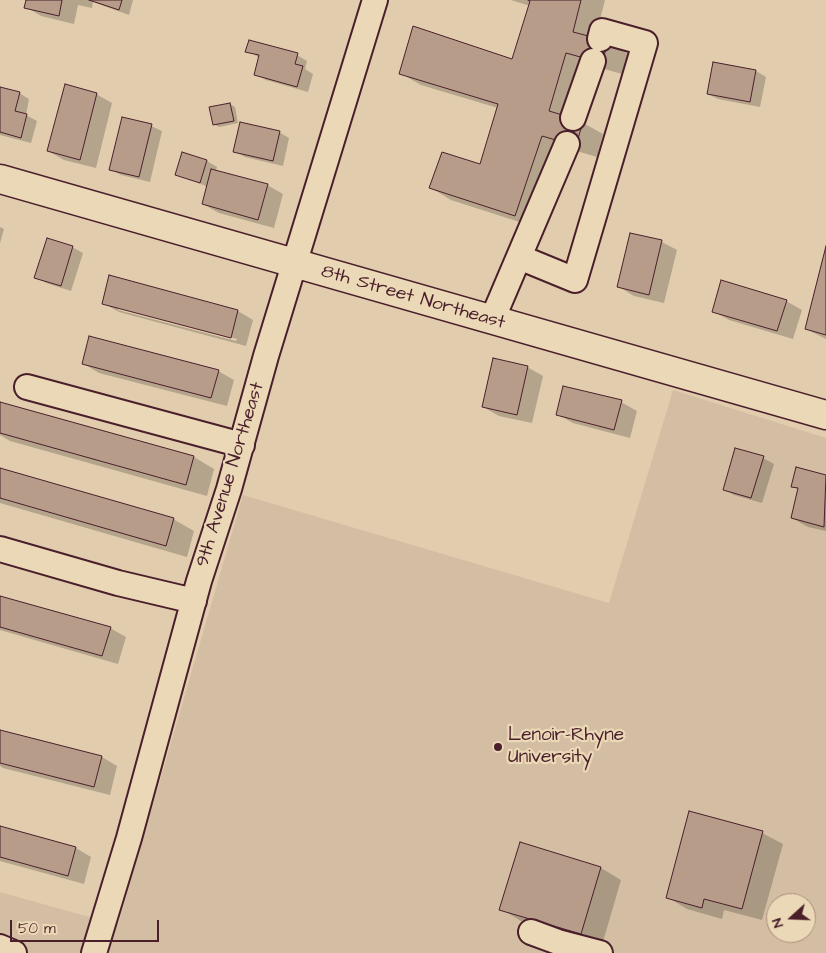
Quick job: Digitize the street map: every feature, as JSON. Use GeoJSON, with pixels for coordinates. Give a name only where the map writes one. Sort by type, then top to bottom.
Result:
{"type":"FeatureCollection","features":[{"type":"Feature","properties":{"kind":"main road","name":"8th Street Northeast"},"geometry":{"type":"LineString","coordinates":[[0,179],[826,415]]}},
{"type":"Feature","properties":{"kind":"street","name":"9th Avenue Northeast"},"geometry":{"type":"LineString","coordinates":[[94,953],[129,838],[194,601],[375,0]]}},
{"type":"Feature","properties":{"kind":"street"},"geometry":{"type":"LineString","coordinates":[[519,257],[575,280],[645,43],[602,31],[573,118]]}},
{"type":"Feature","properties":{"kind":"street"},"geometry":{"type":"LineString","coordinates":[[492,320],[567,144]]}},
{"type":"Feature","properties":{"kind":"street"},"geometry":{"type":"LineString","coordinates":[[27,387],[242,445]]}},
{"type":"Feature","properties":{"kind":"street"},"geometry":{"type":"LineString","coordinates":[[0,549],[194,601]]}},
{"type":"Feature","properties":{"kind":"street"},"geometry":{"type":"LineString","coordinates":[[531,932],[558,942],[600,953]]}},
{"type":"Feature","properties":{"kind":"street"},"geometry":{"type":"LineString","coordinates":[[0,947],[14,953]]}},
{"type":"Feature","properties":{"kind":"shaded area","name":"Lenoir-Rhyne University"},"geometry":{"type":"Polygon","coordinates":[[[673,390],[826,438],[826,953],[0,953],[0,892],[118,925],[243,495],[609,603],[673,390]]]}},
{"type":"Feature","properties":{"kind":"building"},"geometry":{"type":"Polygon","coordinates":[[[26,0],[62,0],[59,16],[24,8],[26,0]]]}},
{"type":"Feature","properties":{"kind":"building"},"geometry":{"type":"Polygon","coordinates":[[[89,0],[122,0],[119,10],[89,0]]]}},
{"type":"Feature","properties":{"kind":"building"},"geometry":{"type":"Polygon","coordinates":[[[528,0],[581,0],[573,32],[608,41],[602,63],[566,53],[549,111],[583,121],[576,146],[542,136],[515,216],[429,188],[442,152],[480,164],[498,104],[399,74],[413,26],[512,59],[530,1],[528,0]]]}},
{"type":"Feature","properties":{"kind":"building"},"geometry":{"type":"Polygon","coordinates":[[[249,40],[298,53],[295,64],[303,66],[297,87],[254,75],[259,55],[245,52],[249,40]]]}},
{"type":"Feature","properties":{"kind":"building"},"geometry":{"type":"Polygon","coordinates":[[[713,62],[756,70],[750,102],[707,94],[713,62]]]}},
{"type":"Feature","properties":{"kind":"building"},"geometry":{"type":"Polygon","coordinates":[[[65,84],[97,93],[80,160],[47,151],[65,84]]]}},
{"type":"Feature","properties":{"kind":"building"},"geometry":{"type":"Polygon","coordinates":[[[0,87],[20,92],[15,111],[27,114],[21,138],[0,132],[0,87]]]}},
{"type":"Feature","properties":{"kind":"building"},"geometry":{"type":"Polygon","coordinates":[[[230,103],[234,121],[213,125],[209,107],[230,103]]]}},
{"type":"Feature","properties":{"kind":"building"},"geometry":{"type":"Polygon","coordinates":[[[122,117],[152,124],[139,177],[109,170],[122,117]]]}},
{"type":"Feature","properties":{"kind":"building"},"geometry":{"type":"Polygon","coordinates":[[[240,122],[280,131],[273,161],[233,152],[240,122]]]}},
{"type":"Feature","properties":{"kind":"building"},"geometry":{"type":"Polygon","coordinates":[[[182,152],[207,160],[200,183],[175,175],[182,152]]]}},
{"type":"Feature","properties":{"kind":"building"},"geometry":{"type":"Polygon","coordinates":[[[211,169],[268,184],[258,220],[202,204],[211,169]]]}},
{"type":"Feature","properties":{"kind":"building"},"geometry":{"type":"Polygon","coordinates":[[[630,233],[662,240],[649,295],[617,287],[630,233]]]}},
{"type":"Feature","properties":{"kind":"building"},"geometry":{"type":"Polygon","coordinates":[[[47,238],[73,246],[61,286],[34,278],[47,238]]]}},
{"type":"Feature","properties":{"kind":"building"},"geometry":{"type":"Polygon","coordinates":[[[826,246],[826,335],[805,329],[826,246]]]}},
{"type":"Feature","properties":{"kind":"building"},"geometry":{"type":"Polygon","coordinates":[[[109,275],[238,310],[231,338],[102,304],[109,275]]]}},
{"type":"Feature","properties":{"kind":"building"},"geometry":{"type":"Polygon","coordinates":[[[721,280],[787,300],[777,331],[712,312],[721,280]]]}},
{"type":"Feature","properties":{"kind":"building"},"geometry":{"type":"Polygon","coordinates":[[[89,336],[219,370],[211,398],[82,364],[89,336]]]}},
{"type":"Feature","properties":{"kind":"building"},"geometry":{"type":"Polygon","coordinates":[[[493,358],[528,366],[517,415],[482,407],[493,358]]]}},
{"type":"Feature","properties":{"kind":"building"},"geometry":{"type":"Polygon","coordinates":[[[563,386],[622,400],[614,430],[556,415],[563,386]]]}},
{"type":"Feature","properties":{"kind":"building"},"geometry":{"type":"Polygon","coordinates":[[[0,402],[194,456],[186,485],[0,433],[0,402]]]}},
{"type":"Feature","properties":{"kind":"building"},"geometry":{"type":"Polygon","coordinates":[[[735,448],[764,456],[751,498],[723,490],[735,448]]]}},
{"type":"Feature","properties":{"kind":"building"},"geometry":{"type":"Polygon","coordinates":[[[796,467],[826,475],[824,527],[791,518],[798,488],[791,487],[796,467]]]}},
{"type":"Feature","properties":{"kind":"building"},"geometry":{"type":"Polygon","coordinates":[[[0,468],[174,518],[166,546],[0,498],[0,468]]]}},
{"type":"Feature","properties":{"kind":"building"},"geometry":{"type":"Polygon","coordinates":[[[0,596],[111,627],[102,656],[0,627],[0,596]]]}},
{"type":"Feature","properties":{"kind":"building"},"geometry":{"type":"Polygon","coordinates":[[[0,730],[102,756],[94,787],[0,763],[0,730]]]}},
{"type":"Feature","properties":{"kind":"building"},"geometry":{"type":"Polygon","coordinates":[[[689,811],[763,831],[742,909],[704,899],[702,908],[666,898],[689,811]]]}},
{"type":"Feature","properties":{"kind":"building"},"geometry":{"type":"Polygon","coordinates":[[[0,826],[76,847],[68,876],[0,857],[0,826]]]}},
{"type":"Feature","properties":{"kind":"building"},"geometry":{"type":"Polygon","coordinates":[[[520,842],[601,867],[581,934],[499,910],[520,842]]]}},
{"type":"Feature","properties":{"kind":"place","name":"Lenoir-Rhyne University"},"geometry":{"type":"Point","coordinates":[498,747]}}]}
